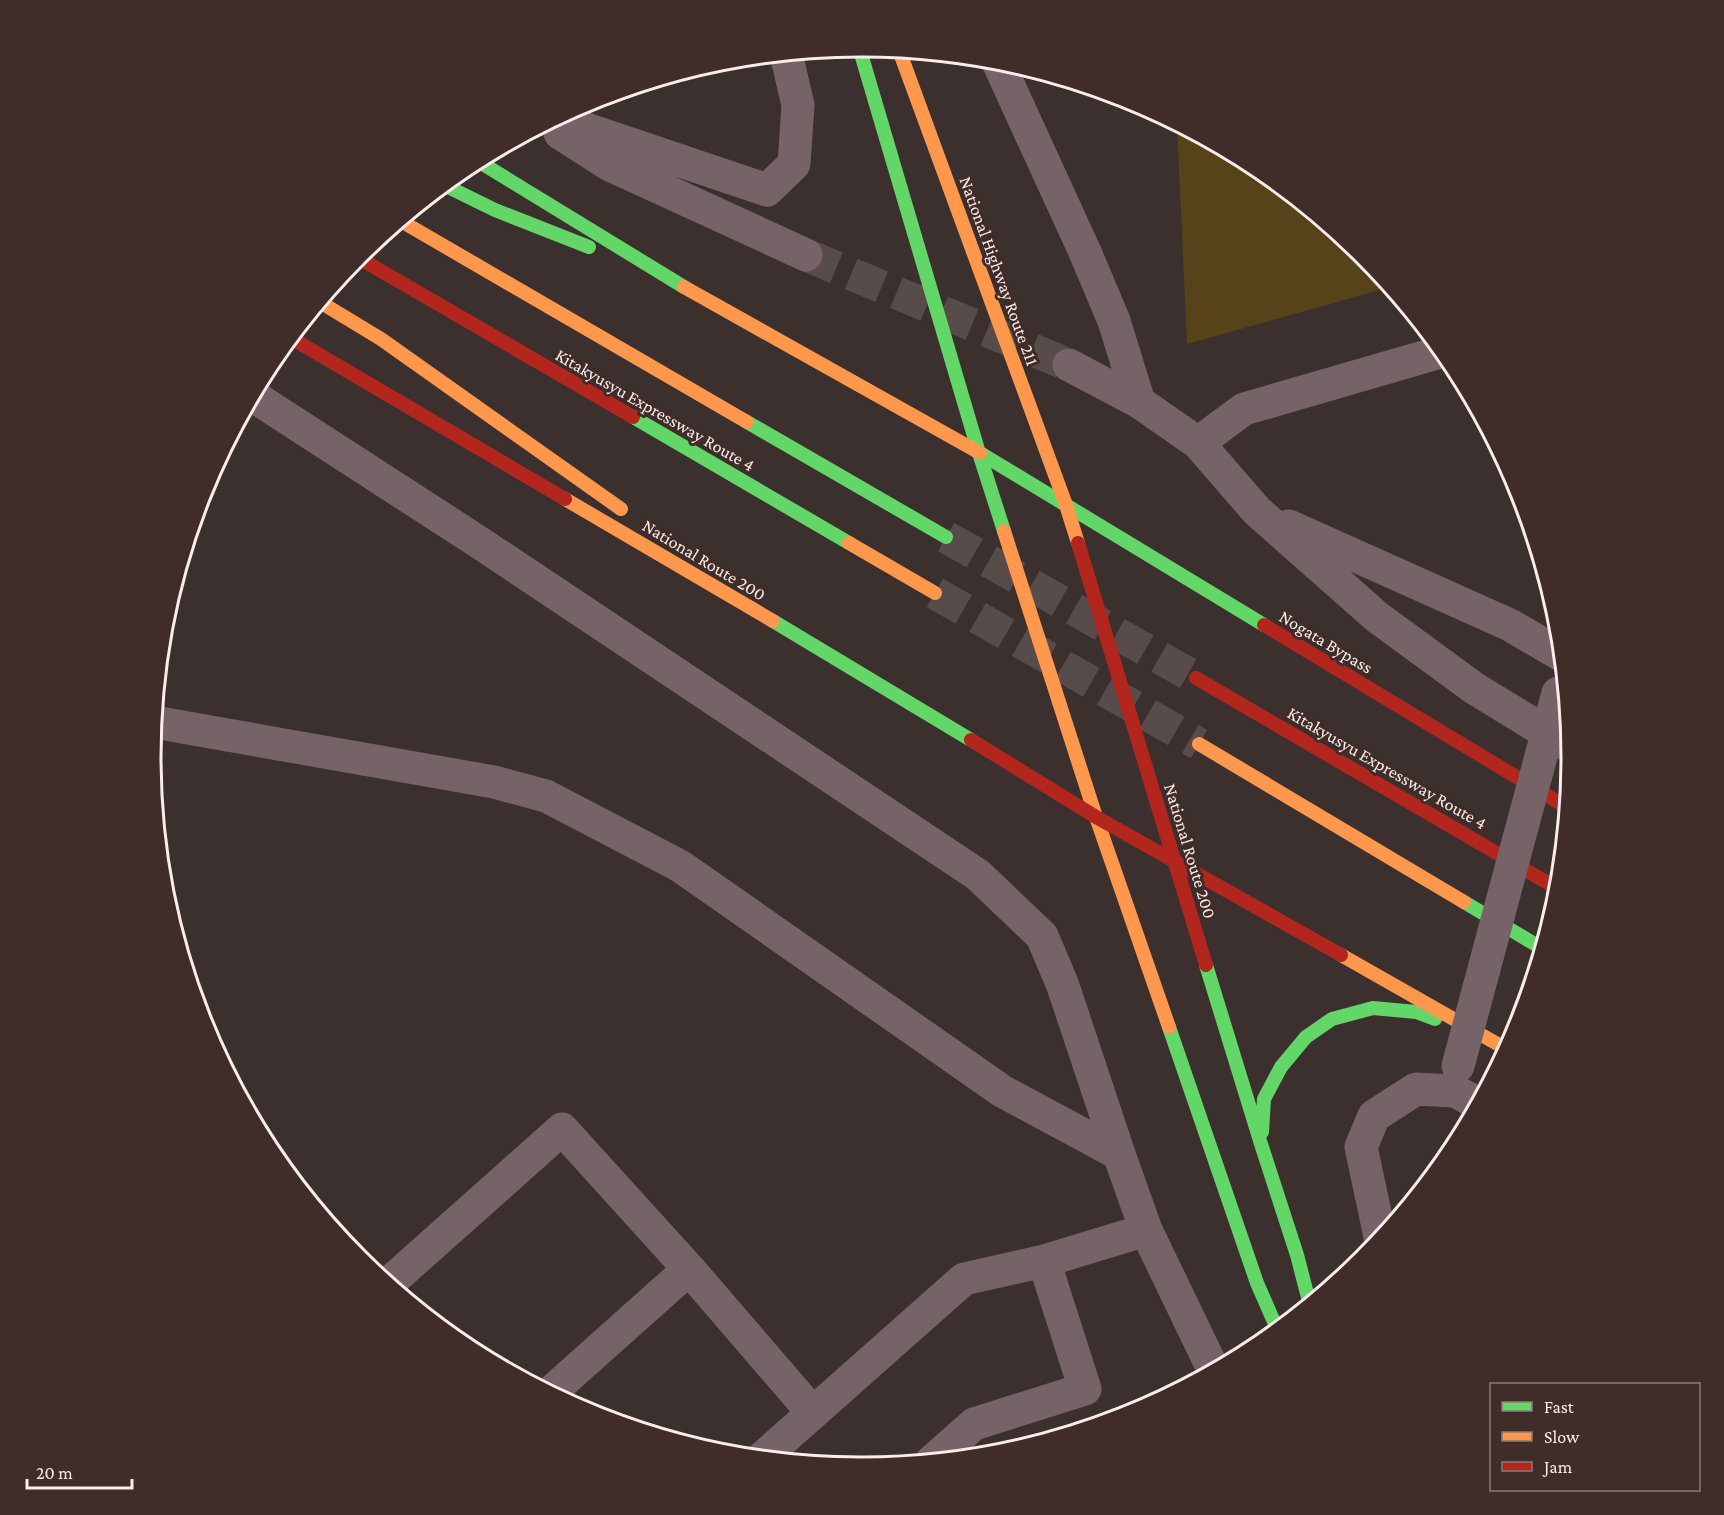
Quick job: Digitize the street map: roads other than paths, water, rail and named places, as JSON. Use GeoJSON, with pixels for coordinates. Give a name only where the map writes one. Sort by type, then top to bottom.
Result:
{"type":"FeatureCollection","features":[{"type":"Feature","properties":{"kind":"highway"},"geometry":{"type":"LineString","coordinates":[[862,57],[979,453],[1096,817],[1257,1283],[1274,1323]]}},
{"type":"Feature","properties":{"kind":"highway","name":"National Highway Route 211"},"geometry":{"type":"LineString","coordinates":[[902,58],[1066,505]]}},
{"type":"Feature","properties":{"kind":"highway"},"geometry":{"type":"LineString","coordinates":[[487,166],[666,277],[979,453],[1066,505]]}},
{"type":"Feature","properties":{"kind":"highway"},"geometry":{"type":"LineString","coordinates":[[453,189],[495,210],[666,277]]}},
{"type":"Feature","properties":{"kind":"highway","name":"Kitakyusyu Expressway Route 4"},"geometry":{"type":"LineString","coordinates":[[408,225],[946,537]]}},
{"type":"Feature","properties":{"kind":"highway","name":"Kitakyusyu Expressway Route 4"},"geometry":{"type":"LineString","coordinates":[[367,263],[935,593]]}},
{"type":"Feature","properties":{"kind":"highway"},"geometry":{"type":"LineString","coordinates":[[327,306],[381,339],[632,517]]}},
{"type":"Feature","properties":{"kind":"highway","name":"National Route 200"},"geometry":{"type":"LineString","coordinates":[[298,342],[837,659],[1096,817]]}},
{"type":"Feature","properties":{"kind":"highway","name":"Nogata Bypass"},"geometry":{"type":"LineString","coordinates":[[1066,505],[1561,804]]}},
{"type":"Feature","properties":{"kind":"highway","name":"National Route 200"},"geometry":{"type":"LineString","coordinates":[[1066,505],[1308,1297]]}},
{"type":"Feature","properties":{"kind":"highway"},"geometry":{"type":"LineString","coordinates":[[691,558],[837,659]]}},
{"type":"Feature","properties":{"kind":"highway","name":"Kitakyusyu Expressway Route 4"},"geometry":{"type":"LineString","coordinates":[[1196,678],[1551,885]]}},
{"type":"Feature","properties":{"kind":"highway"},"geometry":{"type":"LineString","coordinates":[[1200,744],[1537,945]]}},
{"type":"Feature","properties":{"kind":"highway"},"geometry":{"type":"LineString","coordinates":[[1096,817],[1500,1045]]}},
{"type":"Feature","properties":{"kind":"highway"},"geometry":{"type":"LineString","coordinates":[[1261,1144],[1264,1099],[1281,1067],[1306,1037],[1332,1019],[1374,1008],[1416,1012],[1500,1046]]}},
{"type":"Feature","properties":{"kind":"street"},"geometry":{"type":"LineString","coordinates":[[566,122],[767,190],[794,164],[798,105],[788,61]]}},
{"type":"Feature","properties":{"kind":"street"},"geometry":{"type":"LineString","coordinates":[[1002,71],[1085,252],[1113,321],[1139,402]]}},
{"type":"Feature","properties":{"kind":"street"},"geometry":{"type":"LineString","coordinates":[[553,129],[610,165],[806,255]]}},
{"type":"Feature","properties":{"kind":"street"},"geometry":{"type":"LineString","coordinates":[[1113,321],[1081,371],[1139,402],[1198,443],[1257,512],[1377,617],[1474,688],[1562,742]]}},
{"type":"Feature","properties":{"kind":"street"},"geometry":{"type":"LineString","coordinates":[[1198,443],[1244,409],[1434,354]]}},
{"type":"Feature","properties":{"kind":"street"},"geometry":{"type":"LineString","coordinates":[[259,400],[477,541],[978,875],[1042,936],[1064,986],[1146,1230],[1211,1365]]}},
{"type":"Feature","properties":{"kind":"street"},"geometry":{"type":"LineString","coordinates":[[1257,512],[1510,625],[1554,651]]}},
{"type":"Feature","properties":{"kind":"street"},"geometry":{"type":"LineString","coordinates":[[1379,1230],[1361,1147],[1374,1116],[1416,1089],[1464,1087],[1559,688]]}},
{"type":"Feature","properties":{"kind":"street"},"geometry":{"type":"LineString","coordinates":[[162,724],[494,782],[546,796],[680,866],[1002,1091],[1119,1154]]}},
{"type":"Feature","properties":{"kind":"street"},"geometry":{"type":"LineString","coordinates":[[394,1279],[562,1129],[689,1269],[813,1413]]}},
{"type":"Feature","properties":{"kind":"street"},"geometry":{"type":"LineString","coordinates":[[768,1452],[964,1280],[1044,1261],[1146,1230]]}},
{"type":"Feature","properties":{"kind":"street"},"geometry":{"type":"LineString","coordinates":[[942,1453],[974,1424],[1085,1389],[1044,1261]]}},
{"type":"Feature","properties":{"kind":"street"},"geometry":{"type":"LineString","coordinates":[[556,1388],[689,1269]]}},
{"type":"Feature","properties":{"kind":"tunnel"},"geometry":{"type":"LineString","coordinates":[[806,255],[1069,365]]}},
{"type":"Feature","properties":{"kind":"tunnel"},"geometry":{"type":"LineString","coordinates":[[946,537],[1196,678]]}},
{"type":"Feature","properties":{"kind":"tunnel"},"geometry":{"type":"LineString","coordinates":[[935,593],[1199,744]]}}]}
